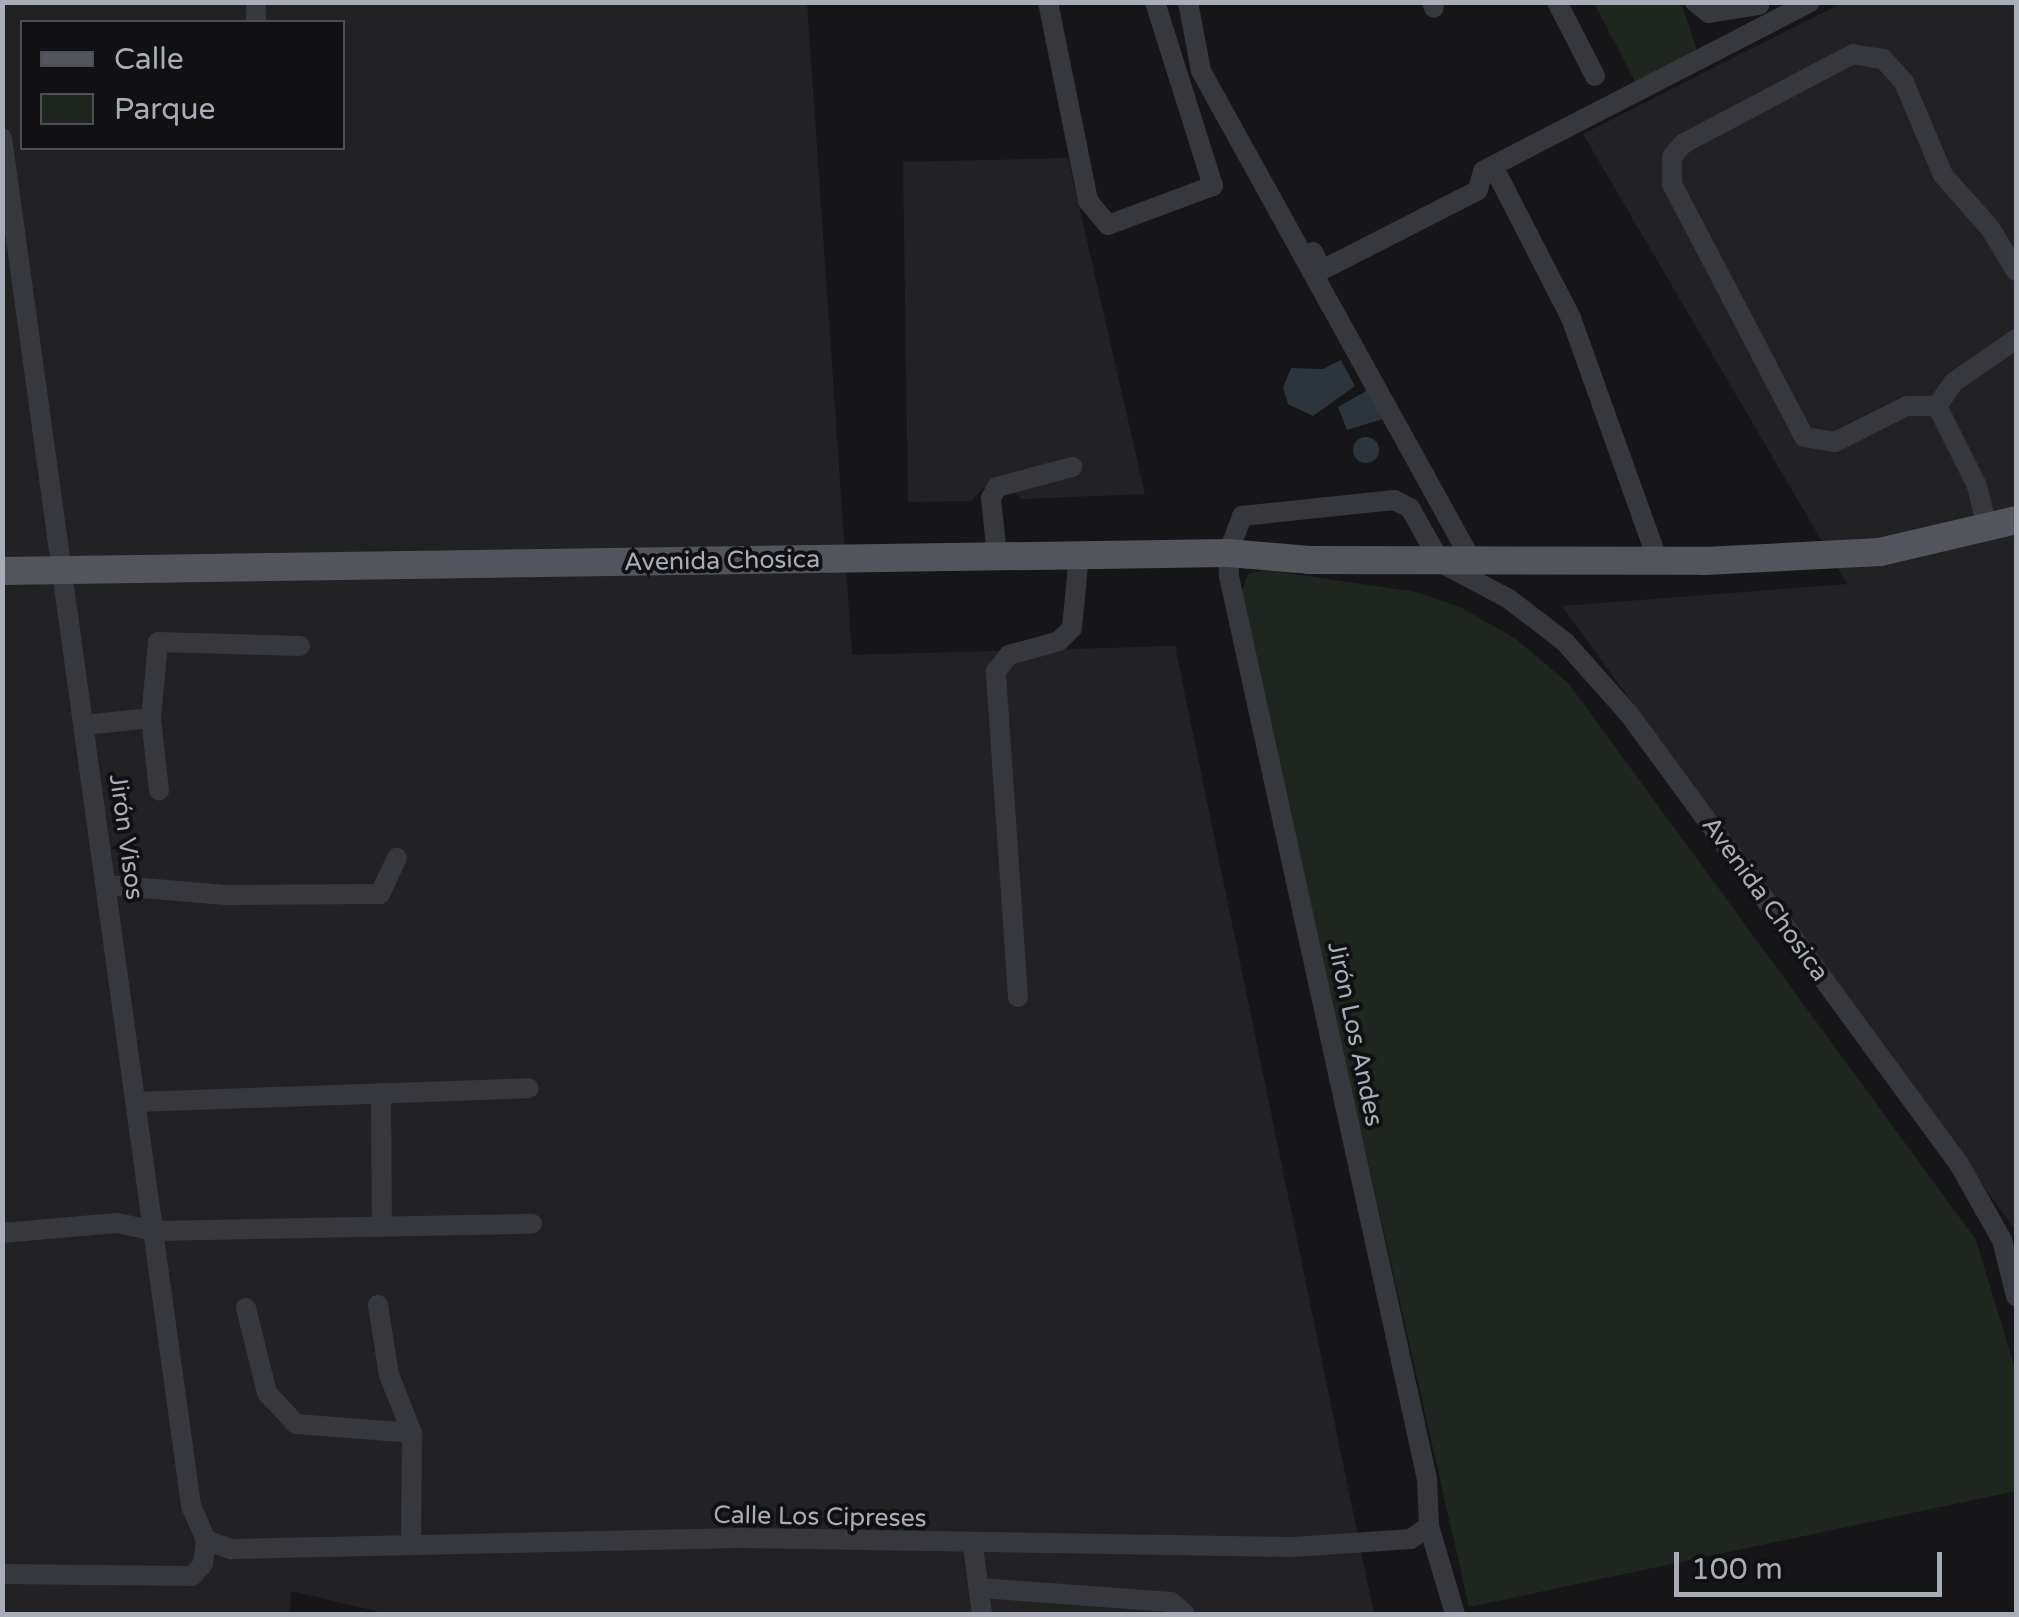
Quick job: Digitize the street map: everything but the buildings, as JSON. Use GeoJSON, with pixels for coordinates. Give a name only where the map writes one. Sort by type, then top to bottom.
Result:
{"type":"FeatureCollection","features":[{"type":"Feature","properties":{"kind":"main road","name":"Avenida Chosica"},"geometry":{"type":"LineString","coordinates":[[2,571],[1228,552],[1442,563],[1658,561],[1880,552],[1988,532],[2016,520]]}},
{"type":"Feature","properties":{"kind":"street"},"geometry":{"type":"LineString","coordinates":[[1048,2],[1088,201],[1100,223],[1108,225],[1213,186],[1155,2]]}},
{"type":"Feature","properties":{"kind":"street"},"geometry":{"type":"LineString","coordinates":[[1188,2],[1200,70],[1473,563]]}},
{"type":"Feature","properties":{"kind":"street"},"geometry":{"type":"LineString","coordinates":[[1558,2],[1595,76]]}},
{"type":"Feature","properties":{"kind":"street"},"geometry":{"type":"LineString","coordinates":[[1695,2],[1708,13],[1759,5]]}},
{"type":"Feature","properties":{"kind":"street"},"geometry":{"type":"LineString","coordinates":[[1302,256],[1312,250],[1322,270],[1478,190],[1484,171],[1810,2]]}},
{"type":"Feature","properties":{"kind":"street"},"geometry":{"type":"LineString","coordinates":[[2016,271],[1990,228],[1942,176],[1896,69],[1868,54],[1816,72],[1672,156],[1672,184],[1796,430],[1814,442],[1835,442],[1908,406],[1937,406],[1967,372],[2016,339]]}},
{"type":"Feature","properties":{"kind":"street","name":"Jirón Visos"},"geometry":{"type":"LineString","coordinates":[[2,138],[191,1506],[206,1540]]}},
{"type":"Feature","properties":{"kind":"street"},"geometry":{"type":"LineString","coordinates":[[1494,166],[1571,318],[1658,561]]}},
{"type":"Feature","properties":{"kind":"street"},"geometry":{"type":"LineString","coordinates":[[1937,406],[1976,486],[1988,532]]}},
{"type":"Feature","properties":{"kind":"street"},"geometry":{"type":"LineString","coordinates":[[997,556],[991,498],[998,486],[1072,468]]}},
{"type":"Feature","properties":{"kind":"street"},"geometry":{"type":"LineString","coordinates":[[1228,552],[1242,516],[1258,509],[1394,500],[1416,516],[1442,563]]}},
{"type":"Feature","properties":{"kind":"street","name":"Jirón Los Andes"},"geometry":{"type":"LineString","coordinates":[[1228,552],[1427,1479],[1429,1526],[1455,1614]]}},
{"type":"Feature","properties":{"kind":"street"},"geometry":{"type":"LineString","coordinates":[[1018,997],[996,671],[1009,655],[1059,640],[1072,628],[1079,555]]}},
{"type":"Feature","properties":{"kind":"street","name":"Avenida Chosica"},"geometry":{"type":"LineString","coordinates":[[1442,563],[1509,599],[1565,642],[1629,714],[1959,1164],[2002,1240],[2016,1294]]}},
{"type":"Feature","properties":{"kind":"street"},"geometry":{"type":"LineString","coordinates":[[160,791],[152,718],[158,642],[300,646]]}},
{"type":"Feature","properties":{"kind":"street"},"geometry":{"type":"LineString","coordinates":[[85,725],[152,718]]}},
{"type":"Feature","properties":{"kind":"street"},"geometry":{"type":"LineString","coordinates":[[107,886],[226,895],[380,894],[397,858]]}},
{"type":"Feature","properties":{"kind":"street"},"geometry":{"type":"LineString","coordinates":[[136,1102],[529,1088]]}},
{"type":"Feature","properties":{"kind":"street"},"geometry":{"type":"LineString","coordinates":[[381,1093],[382,1227]]}},
{"type":"Feature","properties":{"kind":"street"},"geometry":{"type":"LineString","coordinates":[[2,1234],[117,1223],[155,1231],[532,1224]]}},
{"type":"Feature","properties":{"kind":"street"},"geometry":{"type":"LineString","coordinates":[[378,1305],[389,1375],[412,1434],[411,1546]]}},
{"type":"Feature","properties":{"kind":"street"},"geometry":{"type":"LineString","coordinates":[[246,1308],[267,1393],[296,1424],[412,1434]]}},
{"type":"Feature","properties":{"kind":"street","name":"Calle Los Cipreses"},"geometry":{"type":"LineString","coordinates":[[206,1540],[231,1549],[740,1538],[973,1546],[1293,1547],[1411,1539],[1429,1526]]}},
{"type":"Feature","properties":{"kind":"street"},"geometry":{"type":"LineString","coordinates":[[2,1574],[192,1576],[203,1564],[206,1540]]}},
{"type":"Feature","properties":{"kind":"street"},"geometry":{"type":"LineString","coordinates":[[973,1546],[982,1614]]}},
{"type":"Feature","properties":{"kind":"street"},"geometry":{"type":"LineString","coordinates":[[980,1588],[1172,1602],[1184,1614]]}},
{"type":"Feature","properties":{"kind":"shaded area"},"geometry":{"type":"Polygon","coordinates":[[[3,3],[807,3],[852,655],[1175,646],[1374,1614],[388,1614],[291,1591],[290,1614],[3,1614],[3,3]]]}},
{"type":"Feature","properties":{"kind":"shaded area"},"geometry":{"type":"Polygon","coordinates":[[[1842,3],[2016,3],[2016,1231],[1562,606],[1847,584],[1583,134],[1842,3]]]}},
{"type":"Feature","properties":{"kind":"shaded area"},"geometry":{"type":"Polygon","coordinates":[[[1068,158],[1145,494],[1022,499],[1007,487],[983,488],[971,501],[908,502],[903,162],[1068,158]]]}},
{"type":"Feature","properties":{"kind":"shaded area"},"geometry":{"type":"Polygon","coordinates":[[[1341,360],[1355,386],[1313,416],[1288,404],[1283,388],[1291,368],[1323,369],[1341,360]]]}},
{"type":"Feature","properties":{"kind":"shaded area"},"geometry":{"type":"Polygon","coordinates":[[[1368,390],[1383,419],[1347,430],[1338,407],[1368,390]]]}},
{"type":"Feature","properties":{"kind":"shaded area"},"geometry":{"type":"Polygon","coordinates":[[[1366,437],[1375,441],[1379,450],[1375,459],[1366,463],[1357,459],[1353,450],[1357,441],[1366,437]]]}},
{"type":"Feature","properties":{"kind":"green space"},"geometry":{"type":"Polygon","coordinates":[[[1594,3],[1681,3],[1699,56],[1638,87],[1594,3]]]}},
{"type":"Feature","properties":{"kind":"green space"},"geometry":{"type":"Polygon","coordinates":[[[1267,570],[1416,592],[1462,608],[1516,639],[1569,684],[1976,1240],[2016,1372],[2016,1491],[1469,1607],[1240,598],[1248,574],[1267,570]]]}}]}
